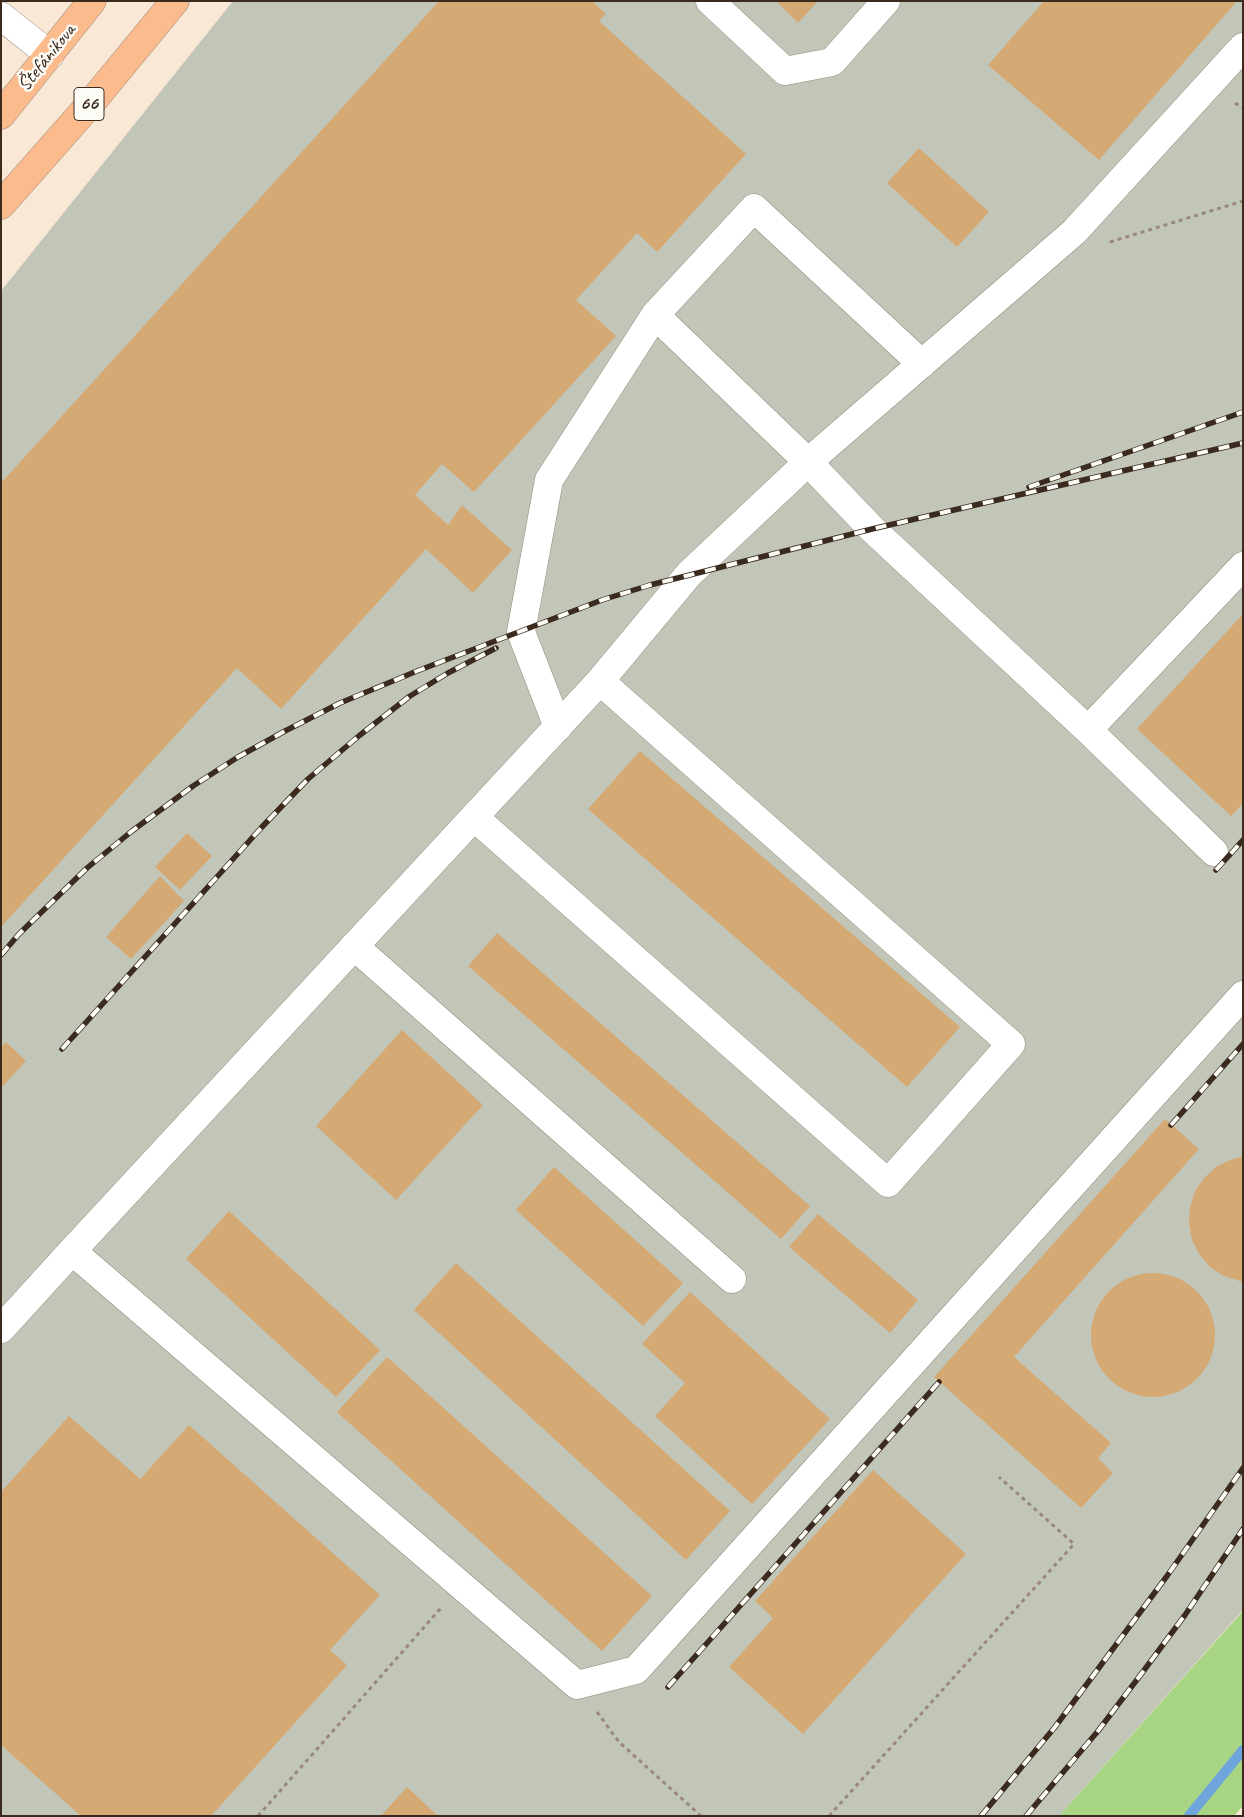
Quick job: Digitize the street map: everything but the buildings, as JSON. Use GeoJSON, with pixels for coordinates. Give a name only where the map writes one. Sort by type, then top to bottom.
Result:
{"type":"FeatureCollection","features":[{"type":"Feature","properties":{"kind":"main road","name":"Štefánikova"},"geometry":{"type":"LineString","coordinates":[[5,104],[50,55],[92,1]]}},
{"type":"Feature","properties":{"kind":"main road","name":"66"},"geometry":{"type":"LineString","coordinates":[[1,205],[91,102],[175,1]]}},
{"type":"Feature","properties":{"kind":"lane"},"geometry":{"type":"LineString","coordinates":[[710,1],[785,71],[832,62],[886,1]]}},
{"type":"Feature","properties":{"kind":"lane"},"geometry":{"type":"LineString","coordinates":[[1,16],[50,55]]}},
{"type":"Feature","properties":{"kind":"lane"},"geometry":{"type":"LineString","coordinates":[[1,1329],[600,681],[690,574],[808,462],[1074,232],[1243,48]]}},
{"type":"Feature","properties":{"kind":"lane"},"geometry":{"type":"LineString","coordinates":[[558,727],[521,632],[549,480],[655,315],[754,208],[922,364]]}},
{"type":"Feature","properties":{"kind":"lane"},"geometry":{"type":"LineString","coordinates":[[655,315],[808,462],[872,529],[1088,730],[1214,852]]}},
{"type":"Feature","properties":{"kind":"lane"},"geometry":{"type":"LineString","coordinates":[[1088,730],[1243,566]]}},
{"type":"Feature","properties":{"kind":"lane"},"geometry":{"type":"LineString","coordinates":[[474,817],[888,1182],[1011,1044],[600,681]]}},
{"type":"Feature","properties":{"kind":"lane"},"geometry":{"type":"LineString","coordinates":[[354,946],[732,1279]]}},
{"type":"Feature","properties":{"kind":"lane"},"geometry":{"type":"LineString","coordinates":[[72,1251],[577,1685],[636,1670],[1243,995]]}},
{"type":"Feature","properties":{"kind":"path"},"geometry":{"type":"LineString","coordinates":[[1102,244],[1243,202]]}},
{"type":"Feature","properties":{"kind":"path"},"geometry":{"type":"LineString","coordinates":[[829,1816],[1074,1544],[999,1477]]}},
{"type":"Feature","properties":{"kind":"path"},"geometry":{"type":"LineString","coordinates":[[258,1816],[461,1585]]}},
{"type":"Feature","properties":{"kind":"path"},"geometry":{"type":"LineString","coordinates":[[577,1685],[619,1742],[701,1816]]}},
{"type":"Feature","properties":{"kind":"shaded area"},"geometry":{"type":"Polygon","coordinates":[[[233,1],[1243,1],[1243,1610],[1059,1816],[1,1816],[1,291],[233,1]]]}},
{"type":"Feature","properties":{"kind":"green space"},"geometry":{"type":"Polygon","coordinates":[[[1243,1611],[1243,1806],[1234,1816],[1059,1816],[1243,1611]]]}},
{"type":"Feature","properties":{"kind":"waterway"},"geometry":{"type":"LineString","coordinates":[[1189,1816],[1243,1750]]}},
{"type":"Feature","properties":{"kind":"railway"},"geometry":{"type":"LineString","coordinates":[[1029,487],[1243,412]]}},
{"type":"Feature","properties":{"kind":"railway"},"geometry":{"type":"LineString","coordinates":[[1,955],[19,934],[87,868],[132,831],[193,786],[238,757],[285,731],[340,703],[417,671],[602,600],[650,585],[872,529],[1243,443]]}},
{"type":"Feature","properties":{"kind":"railway"},"geometry":{"type":"LineString","coordinates":[[62,1049],[261,828],[308,779],[410,696],[448,673],[496,648]]}},
{"type":"Feature","properties":{"kind":"railway"},"geometry":{"type":"LineString","coordinates":[[1216,870],[1243,840]]}},
{"type":"Feature","properties":{"kind":"railway"},"geometry":{"type":"LineString","coordinates":[[1171,1125],[1243,1044]]}},
{"type":"Feature","properties":{"kind":"railway"},"geometry":{"type":"LineString","coordinates":[[668,1687],[939,1382]]}},
{"type":"Feature","properties":{"kind":"railway"},"geometry":{"type":"LineString","coordinates":[[981,1816],[1055,1727],[1167,1576],[1243,1468]]}},
{"type":"Feature","properties":{"kind":"railway"},"geometry":{"type":"LineString","coordinates":[[1026,1816],[1098,1731],[1142,1673],[1185,1615],[1243,1529]]}}]}
